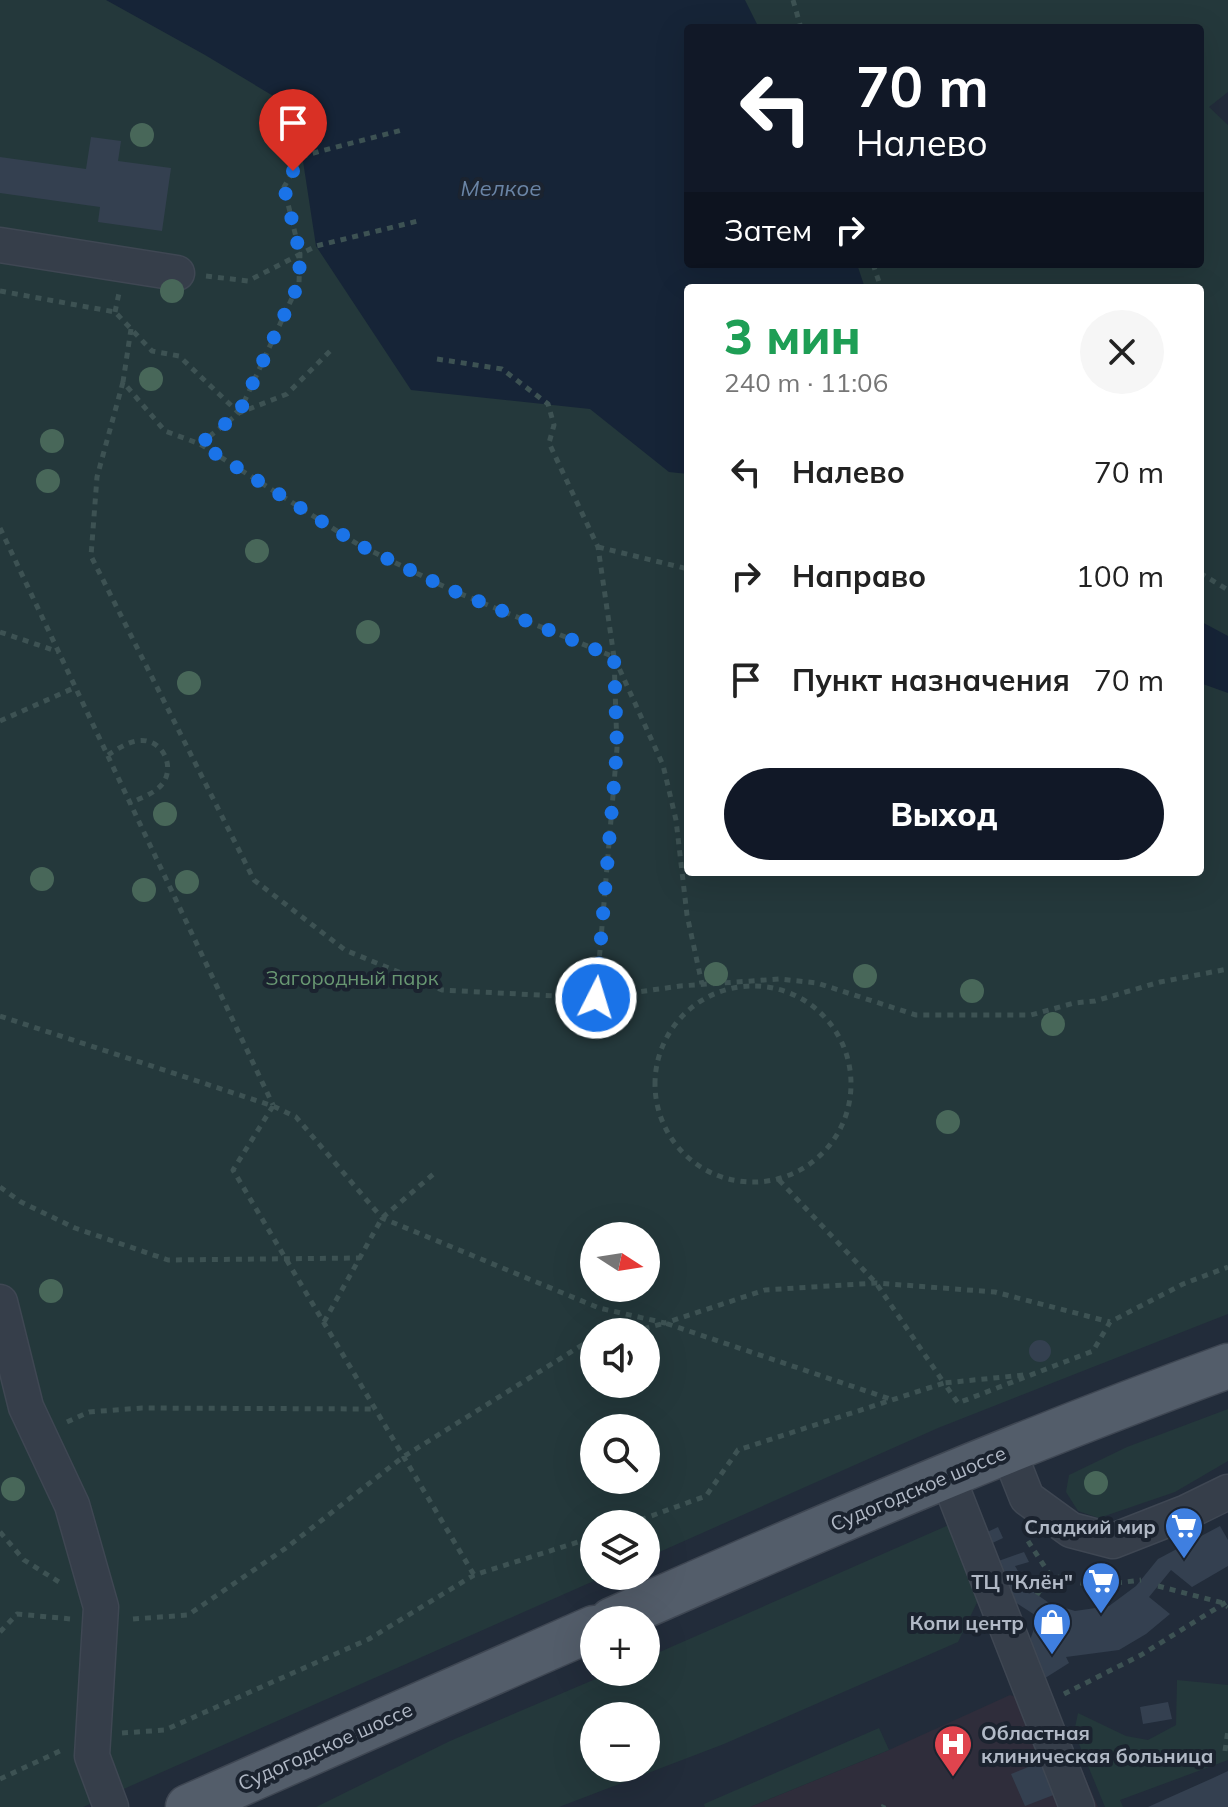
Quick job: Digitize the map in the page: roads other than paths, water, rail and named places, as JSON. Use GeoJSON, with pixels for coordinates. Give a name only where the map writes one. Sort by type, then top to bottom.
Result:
{"type":"FeatureCollection","features":[{"type":"Feature","properties":{"kind":"main road","name":"Судогодское шоссе"},"geometry":{"type":"LineString","coordinates":[[644,1606],[947,1475],[1112,1408],[1228,1366]]}},
{"type":"Feature","properties":{"kind":"main road","name":"Судогодское шоссе"},"geometry":{"type":"LineString","coordinates":[[188,1807],[580,1634]]}},
{"type":"Feature","properties":{"kind":"street"},"geometry":{"type":"LineString","coordinates":[[0,245],[177,273]]}},
{"type":"Feature","properties":{"kind":"street"},"geometry":{"type":"LineString","coordinates":[[0,1302],[8,1368],[72,1505],[100,1614],[92,1756],[111,1807]]}},
{"type":"Feature","properties":{"kind":"street"},"geometry":{"type":"LineString","coordinates":[[1008,1450],[1027,1498],[1071,1530],[1113,1541],[1228,1492]]}},
{"type":"Feature","properties":{"kind":"street"},"geometry":{"type":"LineString","coordinates":[[947,1475],[1077,1807]]}},
{"type":"Feature","properties":{"kind":"water","name":"Мелкое"},"geometry":{"type":"Polygon","coordinates":[[[106,0],[745,0],[757,24],[684,24],[684,268],[858,268],[864,284],[684,284],[684,474],[669,472],[590,409],[411,390],[316,246],[295,109],[106,0]]]}},
{"type":"Feature","properties":{"kind":"water"},"geometry":{"type":"Polygon","coordinates":[[[1204,623],[1228,636],[1228,693],[1204,684],[1204,623]]]}},
{"type":"Feature","properties":{"kind":"place","name":"Сладкий мир"},"geometry":{"type":"Point","coordinates":[1184,1560]}},
{"type":"Feature","properties":{"kind":"place","name":"ТЦ \"Клён\""},"geometry":{"type":"Point","coordinates":[1101,1615]}},
{"type":"Feature","properties":{"kind":"place","name":"Копи центр"},"geometry":{"type":"Point","coordinates":[1052,1656]}},
{"type":"Feature","properties":{"kind":"place","name":"Областная клиническая больница"},"geometry":{"type":"Point","coordinates":[953,1778]}},
{"type":"Feature","properties":{"kind":"park label","name":"Загородный парк"},"geometry":{"type":"Point","coordinates":[352,977]}}]}
